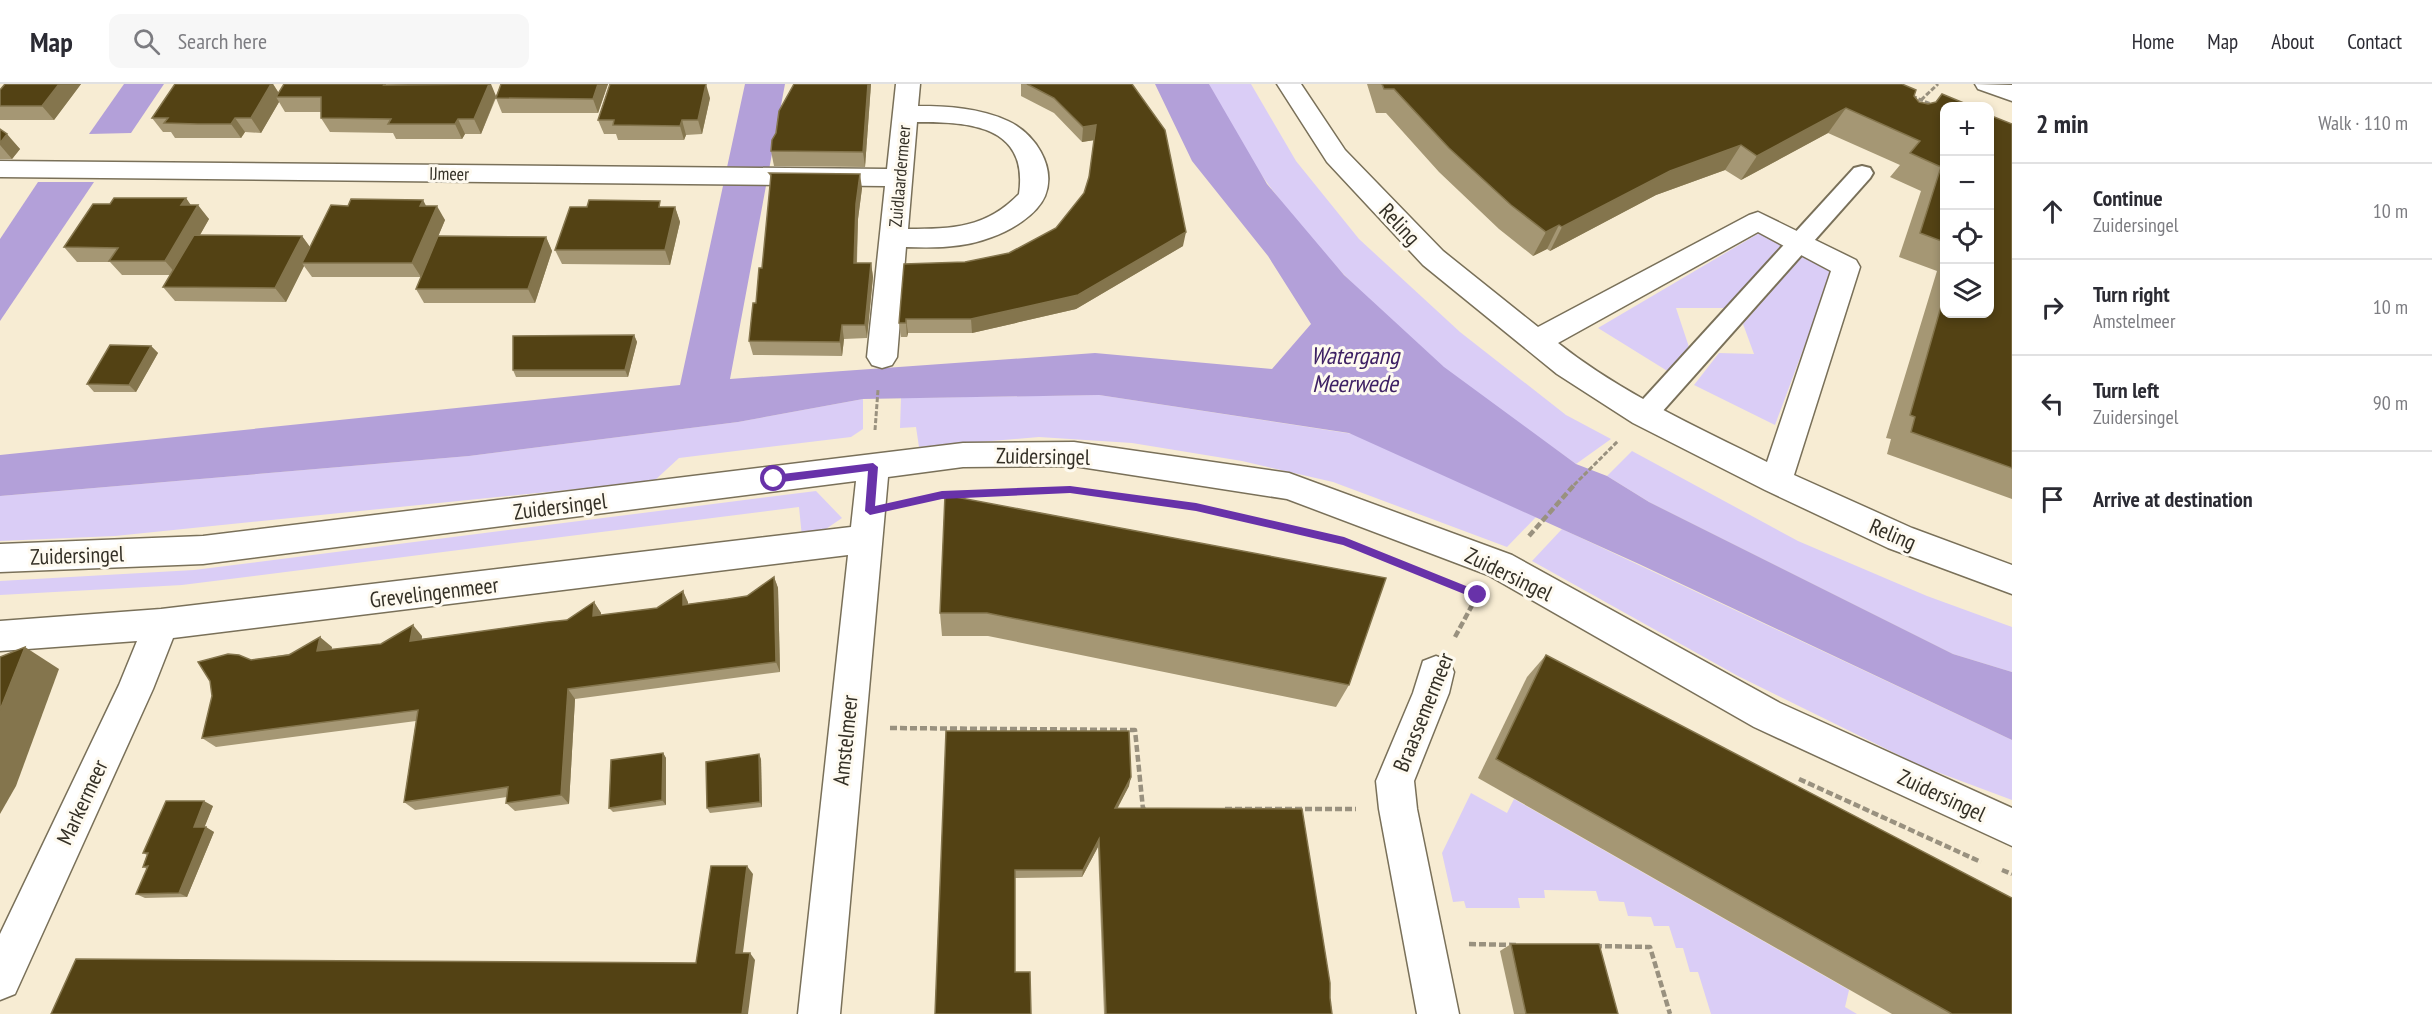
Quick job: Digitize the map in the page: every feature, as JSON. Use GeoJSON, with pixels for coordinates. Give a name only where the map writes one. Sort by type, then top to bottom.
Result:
{"type":"FeatureCollection","features":[{"type":"Feature","properties":{"kind":"street","name":"Zuidlaardermeer"},"geometry":{"type":"LineString","coordinates":[[882,357],[908,84]]}},
{"type":"Feature","properties":{"kind":"street","name":"Reling"},"geometry":{"type":"LineString","coordinates":[[1288,84],[1336,156],[1433,258],[1567,366],[1644,415],[1776,481],[1900,538],[2012,580]]}},
{"type":"Feature","properties":{"kind":"street"},"geometry":{"type":"LineString","coordinates":[[1987,84],[2012,94]]}},
{"type":"Feature","properties":{"kind":"street","name":"Zuidlaardermeer"},"geometry":{"type":"LineString","coordinates":[[894,238],[937,238],[983,231],[1012,214],[1032,195],[1034,175],[1032,157],[1018,140],[999,127],[947,114],[905,114]]}},
{"type":"Feature","properties":{"kind":"street","name":"IJmeer"},"geometry":{"type":"LineString","coordinates":[[0,169],[898,178]]}},
{"type":"Feature","properties":{"kind":"street"},"geometry":{"type":"LineString","coordinates":[[1644,415],[1862,173]]}},
{"type":"Feature","properties":{"kind":"street"},"geometry":{"type":"LineString","coordinates":[[1535,342],[1758,221],[1846,267],[1776,481]]}},
{"type":"Feature","properties":{"kind":"street","name":"Zuidersingel"},"geometry":{"type":"LineString","coordinates":[[0,558],[203,550],[963,455],[1074,454],[1289,486],[1500,565],[1767,715],[2012,827]]}},
{"type":"Feature","properties":{"kind":"street","name":"Amstelmeer"},"geometry":{"type":"LineString","coordinates":[[819,1014],[873,467]]}},
{"type":"Feature","properties":{"kind":"street","name":"Grevelingenmeer"},"geometry":{"type":"LineString","coordinates":[[0,636],[161,624],[867,539]]}},
{"type":"Feature","properties":{"kind":"street","name":"Markermeer"},"geometry":{"type":"LineString","coordinates":[[0,979],[135,689],[161,624]]}},
{"type":"Feature","properties":{"kind":"street","name":"Braassemermeer"},"geometry":{"type":"LineString","coordinates":[[1436,672],[1431,693],[1395,781],[1398,809],[1438,1014]]}},
{"type":"Feature","properties":{"kind":"path"},"geometry":{"type":"LineString","coordinates":[[1921,100],[1938,84]]}},
{"type":"Feature","properties":{"kind":"path"},"geometry":{"type":"LineString","coordinates":[[1902,92],[1937,107]]}},
{"type":"Feature","properties":{"kind":"path"},"geometry":{"type":"LineString","coordinates":[[1538,526],[1595,462]]}},
{"type":"Feature","properties":{"kind":"path","name":"Braassemermeer"},"geometry":{"type":"LineString","coordinates":[[1436,672],[1478,595],[1500,565]]}},
{"type":"Feature","properties":{"kind":"path","name":"Zuidersingel"},"geometry":{"type":"LineString","coordinates":[[1467,590],[1487,600]]}},
{"type":"Feature","properties":{"kind":"path"},"geometry":{"type":"LineString","coordinates":[[846,728],[1135,730],[1143,809],[1155,809]]}},
{"type":"Feature","properties":{"kind":"path","name":"Zuidersingel"},"geometry":{"type":"LineString","coordinates":[[1793,776],[1946,848],[1990,866]]}},
{"type":"Feature","properties":{"kind":"path"},"geometry":{"type":"LineString","coordinates":[[1213,809],[1398,809]]}},
{"type":"Feature","properties":{"kind":"path"},"geometry":{"type":"LineString","coordinates":[[2001,870],[2012,874]]}},
{"type":"Feature","properties":{"kind":"path"},"geometry":{"type":"LineString","coordinates":[[1425,943],[1520,945]]}},
{"type":"Feature","properties":{"kind":"path"},"geometry":{"type":"LineString","coordinates":[[1591,946],[1650,947],[1670,1014]]}},
{"type":"Feature","properties":{"kind":"shaded area"},"geometry":{"type":"Polygon","coordinates":[[[1209,84],[1251,84],[1296,161],[1359,239],[1460,332],[1566,415],[1611,439],[1576,464],[1475,392],[1409,337],[1342,272],[1281,202],[1230,125],[1209,84]]]}},
{"type":"Feature","properties":{"kind":"shaded area"},"geometry":{"type":"Polygon","coordinates":[[[1761,232],[1787,246],[1728,308],[1676,308],[1690,350],[1669,372],[1598,328],[1761,232]]]}},
{"type":"Feature","properties":{"kind":"shaded area"},"geometry":{"type":"Polygon","coordinates":[[[1803,255],[1832,272],[1775,425],[1694,385],[1719,353],[1754,354],[1743,324],[1803,255]]]}},
{"type":"Feature","properties":{"kind":"shaded area"},"geometry":{"type":"Polygon","coordinates":[[[1099,395],[1353,434],[1536,517],[1507,547],[1333,482],[1242,461],[1132,443],[1039,437],[919,447],[916,427],[900,428],[901,398],[1099,395]]]}},
{"type":"Feature","properties":{"kind":"shaded area"},"geometry":{"type":"Polygon","coordinates":[[[863,399],[863,429],[851,437],[679,458],[654,481],[115,536],[0,541],[0,496],[469,456],[738,422],[863,399]]]}},
{"type":"Feature","properties":{"kind":"shaded area"},"geometry":{"type":"Polygon","coordinates":[[[1632,451],[1798,541],[1927,596],[2012,627],[2012,672],[1953,654],[1649,502],[1607,476],[1632,451]]]}},
{"type":"Feature","properties":{"kind":"shaded area"},"geometry":{"type":"Polygon","coordinates":[[[816,491],[842,518],[823,531],[802,537],[799,507],[182,585],[0,595],[0,581],[194,570],[816,491]]]}},
{"type":"Feature","properties":{"kind":"shaded area"},"geometry":{"type":"Polygon","coordinates":[[[1562,529],[2012,740],[2012,800],[1921,766],[1738,676],[1532,561],[1562,529]]]}},
{"type":"Feature","properties":{"kind":"shaded area"},"geometry":{"type":"Polygon","coordinates":[[[1471,793],[1507,813],[1514,799],[1849,990],[1845,1007],[1857,1014],[1711,1014],[1698,972],[1690,972],[1683,948],[1676,948],[1669,926],[1654,926],[1651,917],[1628,916],[1624,902],[1599,901],[1596,891],[1544,890],[1545,898],[1518,898],[1520,908],[1466,908],[1464,901],[1453,902],[1442,853],[1471,793]]]}},
{"type":"Feature","properties":{"kind":"water"},"geometry":{"type":"Polygon","coordinates":[[[124,84],[164,84],[131,133],[89,134],[124,84]]]}},
{"type":"Feature","properties":{"kind":"water","name":"Watergang Meerwede"},"geometry":{"type":"Polygon","coordinates":[[[745,84],[785,84],[730,379],[1095,353],[1272,369],[1311,324],[1268,256],[1192,161],[1155,84],[1209,84],[1267,184],[1344,275],[1444,367],[1576,464],[1607,476],[1649,502],[1953,654],[2012,672],[2012,740],[1639,564],[1349,433],[1099,395],[863,399],[738,422],[469,456],[0,496],[0,455],[680,385],[745,84]]]}},
{"type":"Feature","properties":{"kind":"water"},"geometry":{"type":"Polygon","coordinates":[[[38,182],[94,182],[0,321],[0,239],[38,182]]]}},
{"type":"Feature","properties":{"kind":"building"},"geometry":{"type":"Polygon","coordinates":[[[5,84],[59,84],[42,106],[0,106],[0,90],[5,84]]]}},
{"type":"Feature","properties":{"kind":"building"},"geometry":{"type":"Polygon","coordinates":[[[175,84],[271,84],[251,118],[235,118],[231,124],[164,123],[168,118],[152,118],[175,84]]]}},
{"type":"Feature","properties":{"kind":"building"},"geometry":{"type":"Polygon","coordinates":[[[284,84],[489,84],[474,119],[458,119],[455,124],[388,124],[391,119],[321,118],[321,97],[276,97],[284,84]]]}},
{"type":"Feature","properties":{"kind":"building"},"geometry":{"type":"Polygon","coordinates":[[[501,84],[598,84],[593,99],[496,98],[501,84]]]}},
{"type":"Feature","properties":{"kind":"building"},"geometry":{"type":"Polygon","coordinates":[[[610,84],[706,84],[698,120],[682,120],[680,126],[613,125],[614,120],[598,120],[610,84]]]}},
{"type":"Feature","properties":{"kind":"building"},"geometry":{"type":"Polygon","coordinates":[[[794,84],[868,84],[863,152],[771,151],[779,111],[794,84]]]}},
{"type":"Feature","properties":{"kind":"building"},"geometry":{"type":"Polygon","coordinates":[[[1027,84],[1132,84],[1165,130],[1186,232],[1078,295],[971,319],[906,319],[906,323],[899,323],[904,264],[965,262],[1009,253],[1056,228],[1084,193],[1089,177],[1096,125],[1083,127],[1054,98],[1027,84]]]}},
{"type":"Feature","properties":{"kind":"building"},"geometry":{"type":"Polygon","coordinates":[[[1382,84],[1902,84],[1916,90],[1914,96],[1919,102],[1928,104],[1936,102],[1942,94],[1961,102],[1940,102],[1940,167],[1910,153],[1920,141],[1846,108],[1757,156],[1741,145],[1670,171],[1562,227],[1559,225],[1546,232],[1511,205],[1449,148],[1394,89],[1384,89],[1382,84]]]}},
{"type":"Feature","properties":{"kind":"building"},"geometry":{"type":"Polygon","coordinates":[[[1994,117],[2012,124],[2012,468],[1911,432],[1915,417],[1910,415],[1940,310],[1940,318],[1994,318],[1994,117]]]}},
{"type":"Feature","properties":{"kind":"building"},"geometry":{"type":"Polygon","coordinates":[[[0,129],[7,134],[0,143],[0,129]]]}},
{"type":"Feature","properties":{"kind":"building"},"geometry":{"type":"Polygon","coordinates":[[[1940,170],[1940,240],[1920,233],[1940,170]]]}},
{"type":"Feature","properties":{"kind":"building"},"geometry":{"type":"Polygon","coordinates":[[[769,173],[860,174],[856,204],[854,263],[871,263],[865,325],[842,325],[840,342],[749,341],[759,268],[762,268],[771,175],[769,173]]]}},
{"type":"Feature","properties":{"kind":"building"},"geometry":{"type":"Polygon","coordinates":[[[114,198],[186,198],[181,205],[198,205],[165,261],[109,261],[118,248],[64,247],[93,204],[110,204],[114,198]]]}},
{"type":"Feature","properties":{"kind":"building"},"geometry":{"type":"Polygon","coordinates":[[[351,199],[423,200],[420,206],[437,206],[412,263],[302,263],[331,205],[348,206],[351,199]]]}},
{"type":"Feature","properties":{"kind":"building"},"geometry":{"type":"Polygon","coordinates":[[[589,200],[660,201],[659,207],[675,207],[665,250],[555,250],[570,207],[587,207],[589,200]]]}},
{"type":"Feature","properties":{"kind":"building"},"geometry":{"type":"Polygon","coordinates":[[[194,235],[302,236],[275,288],[163,287],[194,235]]]}},
{"type":"Feature","properties":{"kind":"building"},"geometry":{"type":"Polygon","coordinates":[[[438,236],[546,237],[528,289],[416,289],[438,236]]]}},
{"type":"Feature","properties":{"kind":"building"},"geometry":{"type":"Polygon","coordinates":[[[634,335],[625,370],[513,370],[513,336],[634,335]]]}},
{"type":"Feature","properties":{"kind":"building"},"geometry":{"type":"Polygon","coordinates":[[[110,345],[151,346],[129,385],[87,384],[110,345]]]}},
{"type":"Feature","properties":{"kind":"building"},"geometry":{"type":"Polygon","coordinates":[[[945,495],[1386,578],[1349,685],[987,613],[940,613],[945,495]]]}},
{"type":"Feature","properties":{"kind":"building"},"geometry":{"type":"Polygon","coordinates":[[[774,577],[776,662],[568,689],[561,795],[506,803],[508,787],[404,802],[418,710],[202,738],[212,696],[210,681],[198,662],[228,654],[239,655],[251,660],[289,655],[320,637],[317,651],[381,644],[413,625],[410,641],[567,620],[594,602],[593,616],[657,608],[683,591],[683,605],[728,599],[747,596],[774,577]]]}},
{"type":"Feature","properties":{"kind":"building"},"geometry":{"type":"Polygon","coordinates":[[[25,647],[0,710],[0,657],[25,647]]]}},
{"type":"Feature","properties":{"kind":"building"},"geometry":{"type":"Polygon","coordinates":[[[1546,655],[2012,898],[2012,1014],[1952,1014],[1496,759],[1546,655]]]}},
{"type":"Feature","properties":{"kind":"building"},"geometry":{"type":"Polygon","coordinates":[[[946,731],[1129,731],[1131,777],[1115,808],[1302,809],[1330,983],[1332,1014],[1106,1014],[1099,839],[1083,870],[1015,870],[1015,972],[1030,972],[1031,1014],[935,1014],[946,731]]]}},
{"type":"Feature","properties":{"kind":"building"},"geometry":{"type":"Polygon","coordinates":[[[663,753],[662,800],[609,808],[611,760],[663,753]]]}},
{"type":"Feature","properties":{"kind":"building"},"geometry":{"type":"Polygon","coordinates":[[[759,754],[760,802],[707,808],[706,762],[759,754]]]}},
{"type":"Feature","properties":{"kind":"building"},"geometry":{"type":"Polygon","coordinates":[[[166,801],[204,801],[194,827],[206,827],[179,893],[136,894],[148,866],[143,867],[148,853],[143,853],[166,801]]]}},
{"type":"Feature","properties":{"kind":"building"},"geometry":{"type":"Polygon","coordinates":[[[711,866],[747,866],[736,953],[750,953],[742,1014],[51,1014],[76,959],[696,963],[711,866]]]}},
{"type":"Feature","properties":{"kind":"building"},"geometry":{"type":"Polygon","coordinates":[[[1511,944],[1599,944],[1618,1014],[1526,1014],[1511,944]]]}},
{"type":"Feature","properties":{"kind":"route"},"geometry":{"type":"LineString","coordinates":[[774,479],[873,467],[870,511],[942,495],[1070,489],[1196,507],[1344,541],[1478,595]]}}]}
